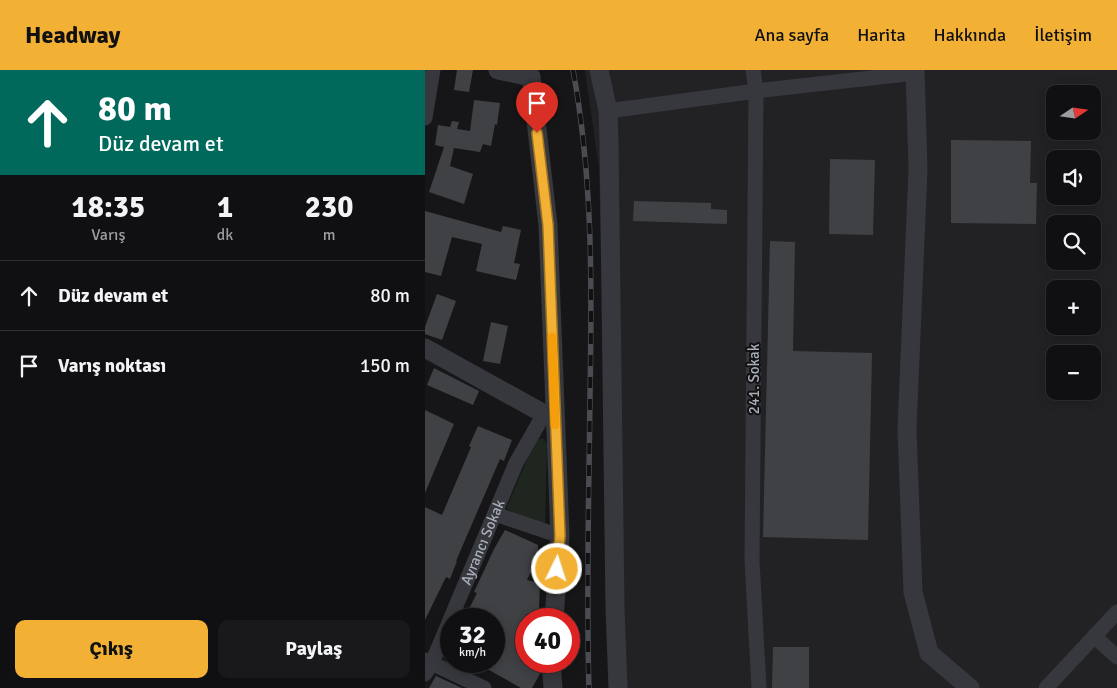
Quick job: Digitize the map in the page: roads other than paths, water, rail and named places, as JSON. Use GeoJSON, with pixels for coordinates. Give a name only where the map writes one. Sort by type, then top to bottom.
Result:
{"type":"FeatureCollection","features":[{"type":"Feature","properties":{"kind":"street"},"geometry":{"type":"LineString","coordinates":[[425,118],[433,70]]}},
{"type":"Feature","properties":{"kind":"street"},"geometry":{"type":"LineString","coordinates":[[498,70],[530,74],[548,225],[549,417],[560,536],[555,608]]}},
{"type":"Feature","properties":{"kind":"street"},"geometry":{"type":"LineString","coordinates":[[599,70],[607,111],[618,688]]}},
{"type":"Feature","properties":{"kind":"street","name":"241. Sokak"},"geometry":{"type":"LineString","coordinates":[[753,70],[756,92],[752,560],[759,688]]}},
{"type":"Feature","properties":{"kind":"street"},"geometry":{"type":"LineString","coordinates":[[607,111],[915,72],[918,169],[907,429],[913,592],[929,653],[970,688]]}},
{"type":"Feature","properties":{"kind":"street"},"geometry":{"type":"LineString","coordinates":[[425,348],[549,417]]}},
{"type":"Feature","properties":{"kind":"street","name":"Ayrancı Sokak"},"geometry":{"type":"LineString","coordinates":[[427,666],[516,463],[549,417]]}},
{"type":"Feature","properties":{"kind":"street"},"geometry":{"type":"LineString","coordinates":[[495,514],[560,536]]}},
{"type":"Feature","properties":{"kind":"street"},"geometry":{"type":"LineString","coordinates":[[1046,688],[1117,612]]}},
{"type":"Feature","properties":{"kind":"street"},"geometry":{"type":"LineString","coordinates":[[1094,636],[1117,657]]}},
{"type":"Feature","properties":{"kind":"street"},"geometry":{"type":"LineString","coordinates":[[427,666],[484,688]]}},
{"type":"Feature","properties":{"kind":"street"},"geometry":{"type":"LineString","coordinates":[[552,673],[553,688]]}},
{"type":"Feature","properties":{"kind":"railway"},"geometry":{"type":"LineString","coordinates":[[573,70],[580,111],[590,233],[589,688]]}}]}
